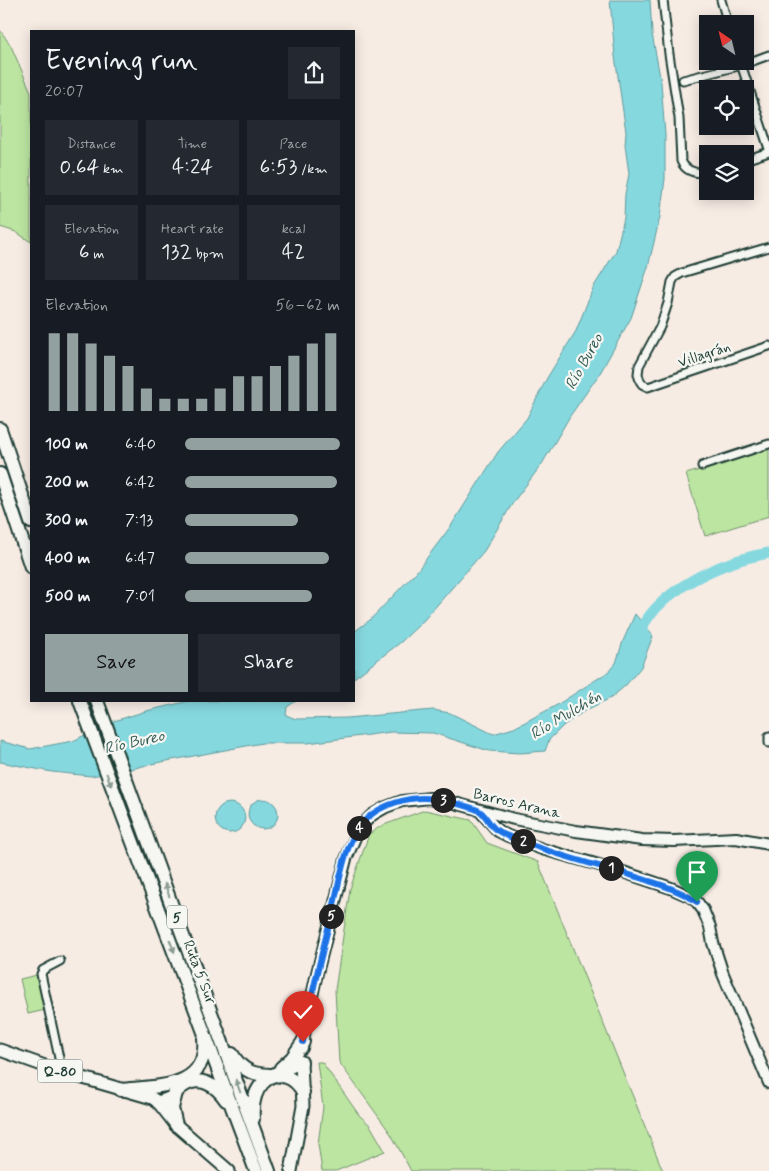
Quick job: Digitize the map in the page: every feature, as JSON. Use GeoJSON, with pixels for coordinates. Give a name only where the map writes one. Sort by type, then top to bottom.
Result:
{"type":"FeatureCollection","features":[{"type":"Feature","properties":{"kind":"highway"},"geometry":{"type":"LineString","coordinates":[[0,429],[30,519]]}},
{"type":"Feature","properties":{"kind":"highway"},"geometry":{"type":"LineString","coordinates":[[0,474],[30,565]]}},
{"type":"Feature","properties":{"kind":"highway","name":"Ruta 5 Sur"},"geometry":{"type":"LineString","coordinates":[[80,702],[256,1171]]}},
{"type":"Feature","properties":{"kind":"highway","name":"Ruta 5 Sur"},"geometry":{"type":"LineString","coordinates":[[97,702],[269,1171]]}},
{"type":"Feature","properties":{"kind":"highway"},"geometry":{"type":"LineString","coordinates":[[121,1090],[152,1087],[172,1088],[191,1076],[201,1065],[204,1056],[204,1028]]}},
{"type":"Feature","properties":{"kind":"highway"},"geometry":{"type":"LineString","coordinates":[[220,1035],[237,1062],[245,1070],[260,1075],[274,1074],[283,1076],[293,1080],[303,1092]]}},
{"type":"Feature","properties":{"kind":"highway"},"geometry":{"type":"LineString","coordinates":[[255,1132],[253,1110],[255,1094],[262,1082],[292,1058],[303,1042]]}},
{"type":"Feature","properties":{"kind":"highway"},"geometry":{"type":"LineString","coordinates":[[274,1074],[301,1062]]}},
{"type":"Feature","properties":{"kind":"highway"},"geometry":{"type":"LineString","coordinates":[[158,1102],[162,1090],[197,1081],[206,1082],[220,1092],[234,1112]]}},
{"type":"Feature","properties":{"kind":"highway"},"geometry":{"type":"LineString","coordinates":[[172,1088],[172,1108],[176,1125]]}},
{"type":"Feature","properties":{"kind":"main road","name":"Barros Arana"},"geometry":{"type":"LineString","coordinates":[[301,1062],[303,1042],[317,973],[342,870],[349,849],[359,828],[372,815],[386,807],[412,799],[430,798],[553,827],[642,840],[674,841],[736,838],[769,844]]}},
{"type":"Feature","properties":{"kind":"main road"},"geometry":{"type":"LineString","coordinates":[[480,811],[491,825],[503,834],[542,849],[617,870],[670,888],[689,896],[697,902],[703,910],[710,927],[723,974],[769,1084]]}},
{"type":"Feature","properties":{"kind":"main road","name":"Q-80"},"geometry":{"type":"LineString","coordinates":[[0,1050],[59,1071],[121,1090],[148,1096],[158,1102]]}},
{"type":"Feature","properties":{"kind":"main road"},"geometry":{"type":"LineString","coordinates":[[291,1171],[303,1106],[301,1062]]}},
{"type":"Feature","properties":{"kind":"main road"},"geometry":{"type":"LineString","coordinates":[[158,1102],[176,1125],[229,1171]]}},
{"type":"Feature","properties":{"kind":"street"},"geometry":{"type":"LineString","coordinates":[[663,0],[679,118],[681,161],[690,172],[699,173]]}},
{"type":"Feature","properties":{"kind":"street"},"geometry":{"type":"LineString","coordinates":[[721,0],[725,15]]}},
{"type":"Feature","properties":{"kind":"street"},"geometry":{"type":"LineString","coordinates":[[754,59],[769,55]]}},
{"type":"Feature","properties":{"kind":"street"},"geometry":{"type":"LineString","coordinates":[[683,80],[717,70]]}},
{"type":"Feature","properties":{"kind":"street"},"geometry":{"type":"LineString","coordinates":[[743,70],[769,150],[754,156]]}},
{"type":"Feature","properties":{"kind":"street","name":"Villagrán"},"geometry":{"type":"LineString","coordinates":[[769,247],[678,275],[673,279],[668,303],[660,326],[639,366],[638,374],[640,381],[648,387],[769,346]]}},
{"type":"Feature","properties":{"kind":"street"},"geometry":{"type":"LineString","coordinates":[[702,466],[769,444]]}},
{"type":"Feature","properties":{"kind":"street"},"geometry":{"type":"LineString","coordinates":[[769,736],[769,743]]}},
{"type":"Feature","properties":{"kind":"street"},"geometry":{"type":"LineString","coordinates":[[59,1071],[60,1061],[41,974],[43,970],[60,961]]}},
{"type":"Feature","properties":{"kind":"green space"},"geometry":{"type":"Polygon","coordinates":[[[0,30],[11,46],[30,90],[30,241],[16,232],[0,227],[0,30]]]}},
{"type":"Feature","properties":{"kind":"green space"},"geometry":{"type":"Polygon","coordinates":[[[769,449],[769,516],[705,536],[686,474],[769,449]]]}},
{"type":"Feature","properties":{"kind":"green space"},"geometry":{"type":"Polygon","coordinates":[[[425,810],[471,820],[487,843],[538,862],[663,1171],[411,1171],[391,1134],[339,1062],[335,990],[350,889],[369,834],[381,826],[425,810]]]}},
{"type":"Feature","properties":{"kind":"green space"},"geometry":{"type":"Polygon","coordinates":[[[37,975],[45,1010],[28,1014],[20,979],[37,975]]]}},
{"type":"Feature","properties":{"kind":"green space"},"geometry":{"type":"Polygon","coordinates":[[[317,1062],[322,1062],[359,1115],[370,1125],[385,1151],[336,1171],[322,1171],[318,1144],[323,1107],[317,1062]]]}},
{"type":"Feature","properties":{"kind":"water","name":"Río Bureo"},"geometry":{"type":"Polygon","coordinates":[[[610,0],[650,0],[652,34],[661,82],[665,135],[665,179],[660,217],[648,267],[631,318],[600,373],[570,416],[542,464],[514,501],[484,551],[424,620],[401,642],[355,677],[355,631],[370,620],[417,571],[451,526],[498,452],[527,418],[547,378],[576,331],[593,288],[616,251],[624,218],[625,194],[629,174],[625,145],[626,132],[615,56],[610,0]]]}},
{"type":"Feature","properties":{"kind":"water","name":"Río Bureo"},"geometry":{"type":"Polygon","coordinates":[[[635,614],[653,636],[641,667],[626,685],[611,698],[586,710],[564,725],[549,740],[545,751],[520,753],[489,751],[433,733],[391,732],[308,743],[262,743],[91,776],[52,772],[0,762],[0,741],[30,749],[73,741],[111,722],[185,702],[294,702],[287,707],[286,715],[296,719],[347,718],[433,710],[450,713],[493,734],[514,728],[557,705],[608,672],[616,663],[635,614]]]}},
{"type":"Feature","properties":{"kind":"water"},"geometry":{"type":"Polygon","coordinates":[[[263,799],[273,804],[278,814],[273,824],[263,829],[253,824],[248,814],[253,804],[263,799]]]}},
{"type":"Feature","properties":{"kind":"water"},"geometry":{"type":"Polygon","coordinates":[[[230,803],[240,808],[245,818],[240,828],[230,833],[220,828],[215,818],[220,808],[230,803]]]}},
{"type":"Feature","properties":{"kind":"waterway","name":"Río Mulchén"},"geometry":{"type":"LineString","coordinates":[[637,638],[646,621],[659,606],[674,592],[692,580],[731,563],[769,553]]}},
{"type":"Feature","properties":{"kind":"route"},"geometry":{"type":"LineString","coordinates":[[303,1042],[317,973],[342,870],[349,849],[362,823],[378,811],[402,801],[430,798],[480,811],[491,825],[508,836],[542,849],[617,870],[670,888],[689,896],[697,902]]}}]}
